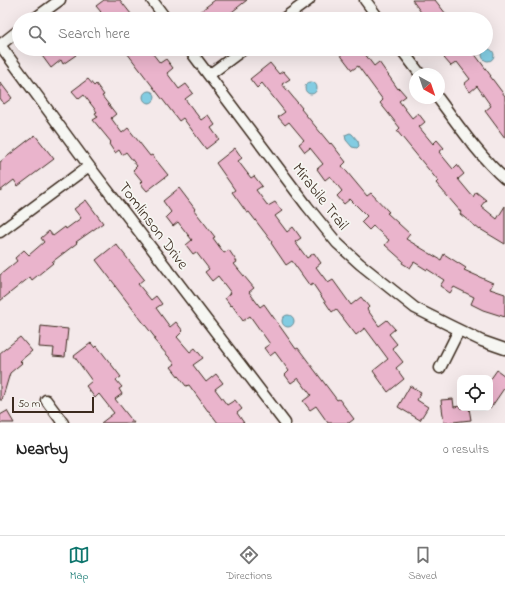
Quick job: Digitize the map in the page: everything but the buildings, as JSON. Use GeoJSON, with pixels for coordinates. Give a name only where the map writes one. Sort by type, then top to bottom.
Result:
{"type":"FeatureCollection","features":[{"type":"Feature","properties":{"kind":"street"},"geometry":{"type":"LineString","coordinates":[[44,12],[60,0]]}},
{"type":"Feature","properties":{"kind":"street"},"geometry":{"type":"LineString","coordinates":[[152,0],[161,12]]}},
{"type":"Feature","properties":{"kind":"street"},"geometry":{"type":"LineString","coordinates":[[292,12],[308,0]]}},
{"type":"Feature","properties":{"kind":"street"},"geometry":{"type":"LineString","coordinates":[[365,0],[374,12]]}},
{"type":"Feature","properties":{"kind":"street"},"geometry":{"type":"LineString","coordinates":[[0,45],[12,36]]}},
{"type":"Feature","properties":{"kind":"street","name":"Tomlinson Drive"},"geometry":{"type":"LineString","coordinates":[[0,45],[89,166],[285,423]]}},
{"type":"Feature","properties":{"kind":"street","name":"Mirabile Trail"},"geometry":{"type":"LineString","coordinates":[[194,56],[307,206],[337,243],[415,308],[482,341],[505,349]]}},
{"type":"Feature","properties":{"kind":"street"},"geometry":{"type":"LineString","coordinates":[[209,75],[235,56]]}},
{"type":"Feature","properties":{"kind":"street"},"geometry":{"type":"LineString","coordinates":[[406,56],[415,68]]}},
{"type":"Feature","properties":{"kind":"street"},"geometry":{"type":"LineString","coordinates":[[442,104],[474,147],[505,179]]}},
{"type":"Feature","properties":{"kind":"street"},"geometry":{"type":"LineString","coordinates":[[0,232],[89,166]]}},
{"type":"Feature","properties":{"kind":"street"},"geometry":{"type":"LineString","coordinates":[[440,368],[459,330]]}},
{"type":"Feature","properties":{"kind":"street"},"geometry":{"type":"LineString","coordinates":[[46,400],[64,423]]}},
{"type":"Feature","properties":{"kind":"water"},"geometry":{"type":"Polygon","coordinates":[[[493,53],[494,55],[492,59],[488,61],[484,59],[482,56],[493,56],[493,53]]]}},
{"type":"Feature","properties":{"kind":"water"},"geometry":{"type":"Polygon","coordinates":[[[311,82],[315,84],[317,88],[315,92],[311,94],[307,92],[305,88],[307,84],[311,82]]]}},
{"type":"Feature","properties":{"kind":"water"},"geometry":{"type":"Polygon","coordinates":[[[149,91],[153,93],[155,97],[153,101],[149,103],[145,101],[143,97],[145,93],[149,91]]]}},
{"type":"Feature","properties":{"kind":"water"},"geometry":{"type":"Polygon","coordinates":[[[350,133],[358,141],[359,146],[357,148],[352,147],[346,140],[345,135],[350,133]]]}},
{"type":"Feature","properties":{"kind":"water"},"geometry":{"type":"Polygon","coordinates":[[[286,315],[290,315],[294,321],[290,327],[286,327],[282,323],[282,319],[286,315]]]}}]}
